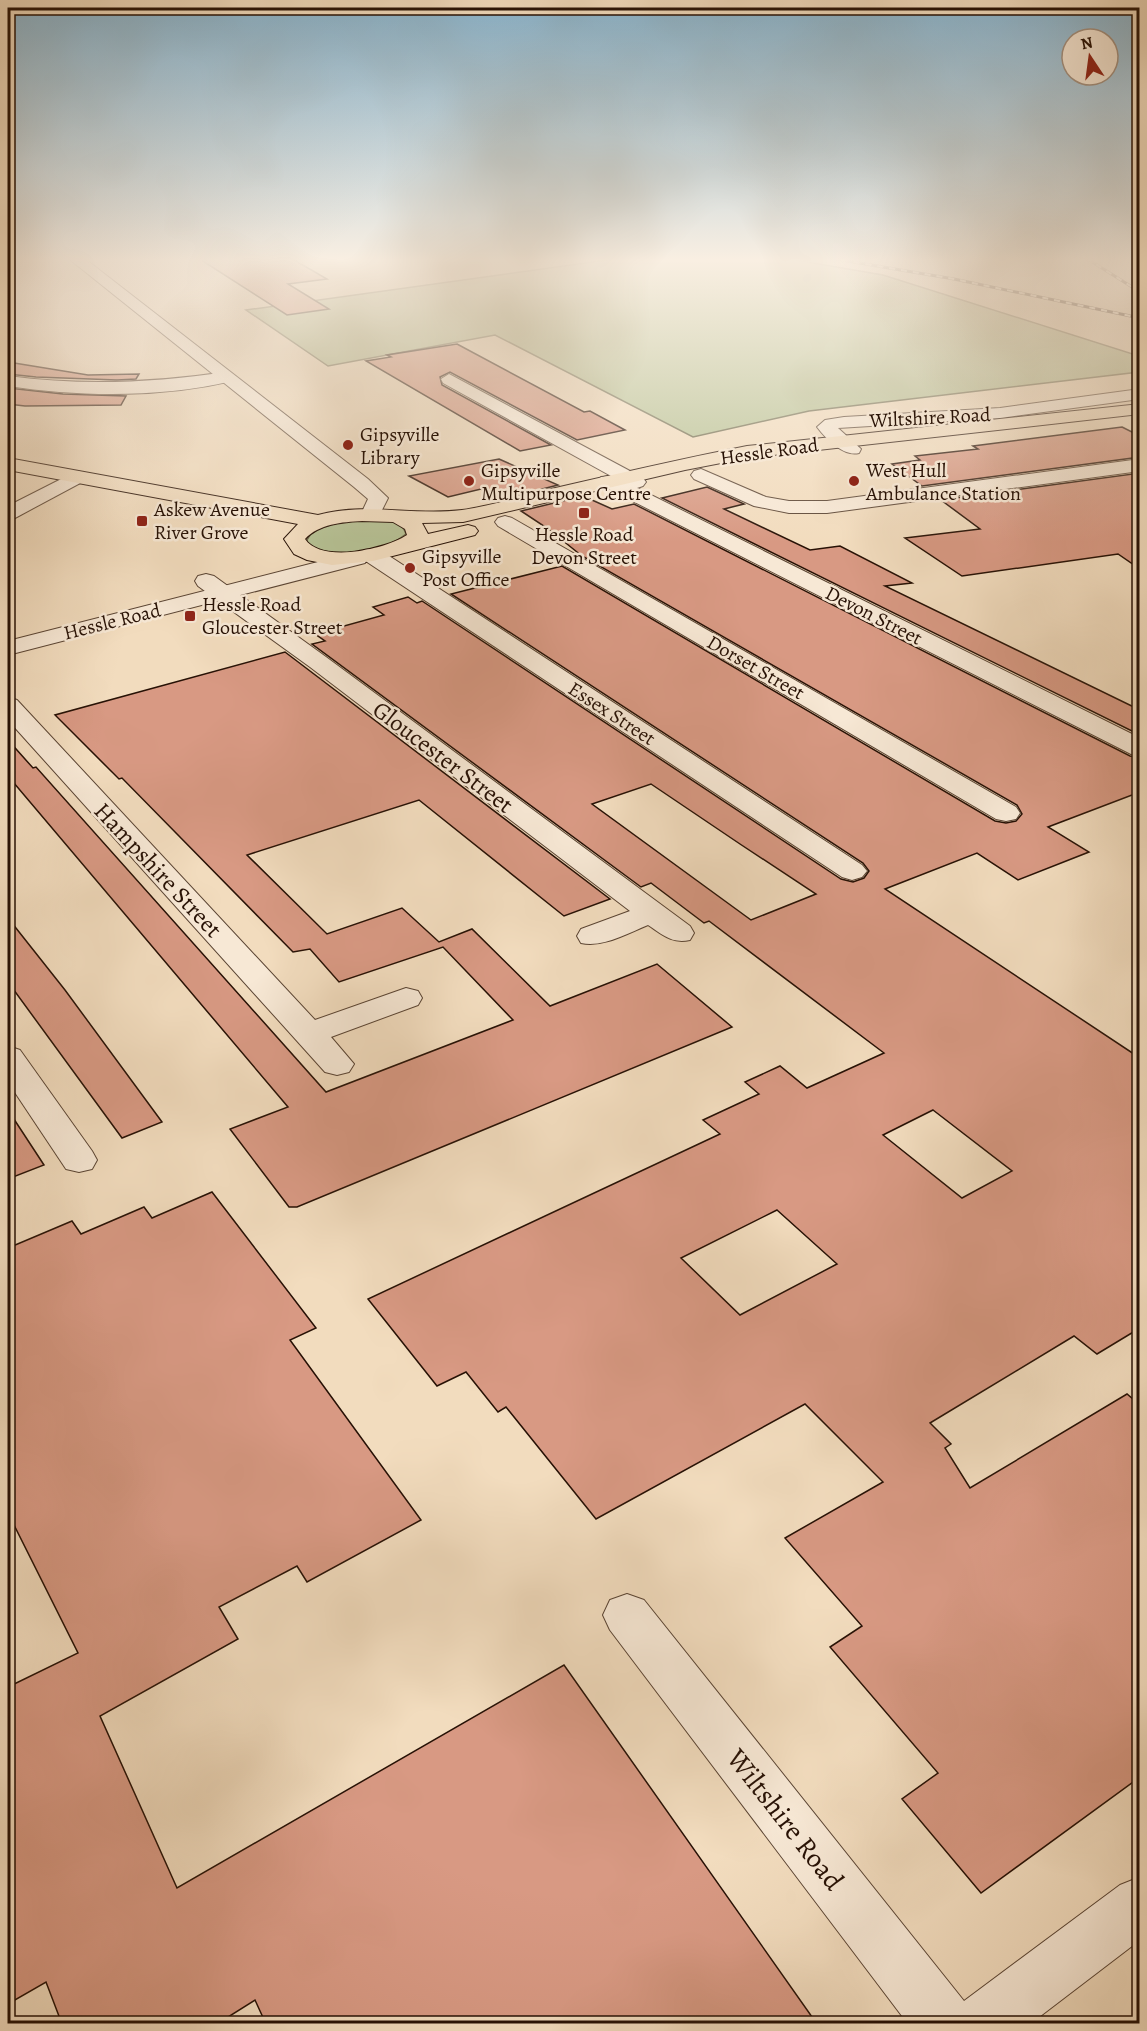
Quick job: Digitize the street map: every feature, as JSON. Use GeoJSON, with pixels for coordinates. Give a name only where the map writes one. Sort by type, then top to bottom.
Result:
{"type":"FeatureCollection","features":[{"type":"Feature","properties":{"kind":"main road","name":"Hessle Road"},"geometry":{"type":"LineString","coordinates":[[320,522],[371,514],[403,518],[464,516],[628,485],[701,475],[847,445],[1140,410]]}},
{"type":"Feature","properties":{"kind":"main road","name":"Hessle Road"},"geometry":{"type":"LineString","coordinates":[[271,534],[295,543],[316,555],[364,557],[505,522],[747,452],[847,445],[1140,416]]}},
{"type":"Feature","properties":{"kind":"main road"},"geometry":{"type":"LineString","coordinates":[[8,464],[320,522]]}},
{"type":"Feature","properties":{"kind":"main road"},"geometry":{"type":"LineString","coordinates":[[8,482],[183,516]]}},
{"type":"Feature","properties":{"kind":"main road"},"geometry":{"type":"LineString","coordinates":[[403,518],[417,531],[417,537],[410,545]]}},
{"type":"Feature","properties":{"kind":"main road"},"geometry":{"type":"LineString","coordinates":[[295,543],[297,534],[320,522]]}},
{"type":"Feature","properties":{"kind":"street"},"geometry":{"type":"LineString","coordinates":[[196,353],[378,498],[371,514]]}},
{"type":"Feature","properties":{"kind":"street"},"geometry":{"type":"LineString","coordinates":[[8,381],[44,387],[96,390],[152,388],[226,376]]}},
{"type":"Feature","properties":{"kind":"street","name":"Devon Street"},"geometry":{"type":"LineString","coordinates":[[449,379],[628,485],[1140,748]]}},
{"type":"Feature","properties":{"kind":"street","name":"Wiltshire Road"},"geometry":{"type":"LineString","coordinates":[[847,445],[826,428],[831,424],[844,422],[1000,412],[1140,394]]}},
{"type":"Feature","properties":{"kind":"street"},"geometry":{"type":"LineString","coordinates":[[701,475],[761,502],[789,507],[827,507],[1140,465]]}},
{"type":"Feature","properties":{"kind":"street"},"geometry":{"type":"LineString","coordinates":[[8,514],[77,477]]}},
{"type":"Feature","properties":{"kind":"street","name":"Dorset Street"},"geometry":{"type":"LineString","coordinates":[[505,522],[1006,813]]}},
{"type":"Feature","properties":{"kind":"street","name":"Hessle Road"},"geometry":{"type":"LineString","coordinates":[[8,648],[215,587],[287,556],[295,543]]}},
{"type":"Feature","properties":{"kind":"street","name":"Hessle Road"},"geometry":{"type":"LineString","coordinates":[[8,631],[364,557]]}},
{"type":"Feature","properties":{"kind":"street","name":"Essex Street"},"geometry":{"type":"LineString","coordinates":[[364,557],[852,871]]}},
{"type":"Feature","properties":{"kind":"street","name":"Gloucester Street"},"geometry":{"type":"LineString","coordinates":[[215,587],[679,933]]}},
{"type":"Feature","properties":{"kind":"street","name":"Hampshire Street"},"geometry":{"type":"LineString","coordinates":[[8,705],[337,1064]]}},
{"type":"Feature","properties":{"kind":"street"},"geometry":{"type":"LineString","coordinates":[[592,936],[651,913]]}},
{"type":"Feature","properties":{"kind":"street"},"geometry":{"type":"LineString","coordinates":[[309,1034],[406,998]]}},
{"type":"Feature","properties":{"kind":"street"},"geometry":{"type":"LineString","coordinates":[[8,1057],[79,1160]]}},
{"type":"Feature","properties":{"kind":"street","name":"Wiltshire Road"},"geometry":{"type":"LineString","coordinates":[[627,1615],[945,2024]]}},
{"type":"Feature","properties":{"kind":"street"},"geometry":{"type":"LineString","coordinates":[[982,2024],[1140,1905]]}},
{"type":"Feature","properties":{"kind":"green space"},"geometry":{"type":"Polygon","coordinates":[[[309,353],[399,353],[328,366],[309,353]]]}},
{"type":"Feature","properties":{"kind":"green space"},"geometry":{"type":"Polygon","coordinates":[[[530,353],[1129,353],[1139,356],[1139,372],[809,411],[693,437],[530,353]]]}},
{"type":"Feature","properties":{"kind":"green space"},"geometry":{"type":"Polygon","coordinates":[[[385,519],[401,526],[406,534],[384,546],[357,552],[330,552],[306,543],[310,535],[328,525],[385,519]]]}},
{"type":"Feature","properties":{"kind":"building"},"geometry":{"type":"Polygon","coordinates":[[[401,353],[473,353],[584,412],[590,411],[625,430],[577,440],[450,372],[440,377],[442,385],[551,445],[520,451],[366,361],[391,357],[387,355],[401,353]]]}},
{"type":"Feature","properties":{"kind":"building"},"geometry":{"type":"Polygon","coordinates":[[[8,362],[88,375],[139,374],[136,379],[117,380],[36,377],[8,374],[8,362]]]}},
{"type":"Feature","properties":{"kind":"building"},"geometry":{"type":"Polygon","coordinates":[[[8,388],[63,394],[126,396],[121,405],[25,406],[8,404],[8,388]]]}},
{"type":"Feature","properties":{"kind":"building"},"geometry":{"type":"Polygon","coordinates":[[[1122,427],[1140,436],[1140,457],[922,486],[892,464],[920,460],[915,456],[978,449],[973,446],[1122,427]]]}},
{"type":"Feature","properties":{"kind":"building","name":"Gipsyville Multipurpose Centre"},"geometry":{"type":"Polygon","coordinates":[[[499,459],[558,485],[503,499],[481,489],[448,497],[409,476],[499,459]]]}},
{"type":"Feature","properties":{"kind":"building"},"geometry":{"type":"Polygon","coordinates":[[[1140,473],[1140,569],[1118,554],[962,576],[905,538],[980,529],[941,500],[1140,473]]]}},
{"type":"Feature","properties":{"kind":"building"},"geometry":{"type":"Polygon","coordinates":[[[707,487],[744,504],[724,509],[810,550],[840,546],[912,583],[885,586],[1140,710],[1140,735],[662,498],[707,487]]]}},
{"type":"Feature","properties":{"kind":"building"},"geometry":{"type":"Polygon","coordinates":[[[583,496],[612,509],[634,504],[1130,756],[1140,758],[1140,792],[1048,827],[1089,852],[1018,880],[977,853],[885,889],[1140,1058],[1140,1328],[1097,1354],[1074,1336],[930,1423],[951,1444],[945,1448],[970,1488],[1127,1394],[1140,1405],[1140,1777],[981,1893],[902,1799],[938,1773],[830,1647],[862,1626],[785,1538],[883,1482],[805,1404],[596,1519],[506,1407],[498,1412],[466,1372],[437,1386],[368,1299],[720,1134],[703,1120],[759,1094],[745,1082],[780,1066],[807,1088],[884,1053],[709,921],[704,923],[651,883],[641,887],[312,644],[325,641],[315,634],[384,615],[373,607],[408,597],[417,603],[422,601],[841,879],[853,882],[864,878],[869,871],[863,863],[451,594],[562,566],[995,821],[1006,823],[1016,821],[1022,814],[1017,805],[582,556],[521,511],[583,496]],[[651,784],[592,804],[751,920],[816,894],[740,844],[651,784]],[[933,1110],[883,1135],[962,1198],[1012,1171],[933,1110]],[[777,1210],[681,1258],[740,1315],[837,1264],[777,1210]]]}},
{"type":"Feature","properties":{"kind":"building"},"geometry":{"type":"Polygon","coordinates":[[[285,652],[610,899],[564,916],[419,800],[247,855],[327,934],[402,908],[439,942],[472,929],[550,1006],[657,964],[732,1027],[297,1207],[289,1207],[230,1129],[288,1107],[8,776],[8,740],[33,768],[36,767],[326,1092],[513,1020],[443,947],[339,982],[310,949],[293,952],[122,778],[119,779],[55,715],[285,652]]]}},
{"type":"Feature","properties":{"kind":"building"},"geometry":{"type":"Polygon","coordinates":[[[8,918],[65,990],[162,1122],[122,1138],[8,982],[8,918]]]}},
{"type":"Feature","properties":{"kind":"building"},"geometry":{"type":"Polygon","coordinates":[[[8,1110],[44,1165],[8,1179],[8,1110]]]}},
{"type":"Feature","properties":{"kind":"building"},"geometry":{"type":"Polygon","coordinates":[[[212,1192],[316,1328],[290,1340],[421,1520],[307,1582],[297,1566],[219,1607],[238,1639],[100,1716],[177,1888],[564,1665],[817,2024],[266,2024],[255,2000],[217,2024],[62,2024],[46,1982],[8,2004],[8,1687],[78,1653],[8,1513],[8,1248],[72,1221],[81,1234],[144,1207],[152,1218],[212,1192]]]}},
{"type":"Feature","properties":{"kind":"place","name":"Gipsyville Library"},"geometry":{"type":"Point","coordinates":[348,445]}},
{"type":"Feature","properties":{"kind":"place","name":"Gipsyville Multipurpose Centre"},"geometry":{"type":"Point","coordinates":[469,481]}},
{"type":"Feature","properties":{"kind":"place","name":"West Hull Ambulance Station"},"geometry":{"type":"Point","coordinates":[854,481]}},
{"type":"Feature","properties":{"kind":"place","name":"Hessle Road Devon Street"},"geometry":{"type":"Point","coordinates":[584,513]}},
{"type":"Feature","properties":{"kind":"place","name":"Askew Avenue River Grove"},"geometry":{"type":"Point","coordinates":[142,521]}},
{"type":"Feature","properties":{"kind":"place","name":"Gipsyville Post Office"},"geometry":{"type":"Point","coordinates":[410,568]}},
{"type":"Feature","properties":{"kind":"place","name":"Hessle Road Gloucester Street"},"geometry":{"type":"Point","coordinates":[190,616]}}]}
